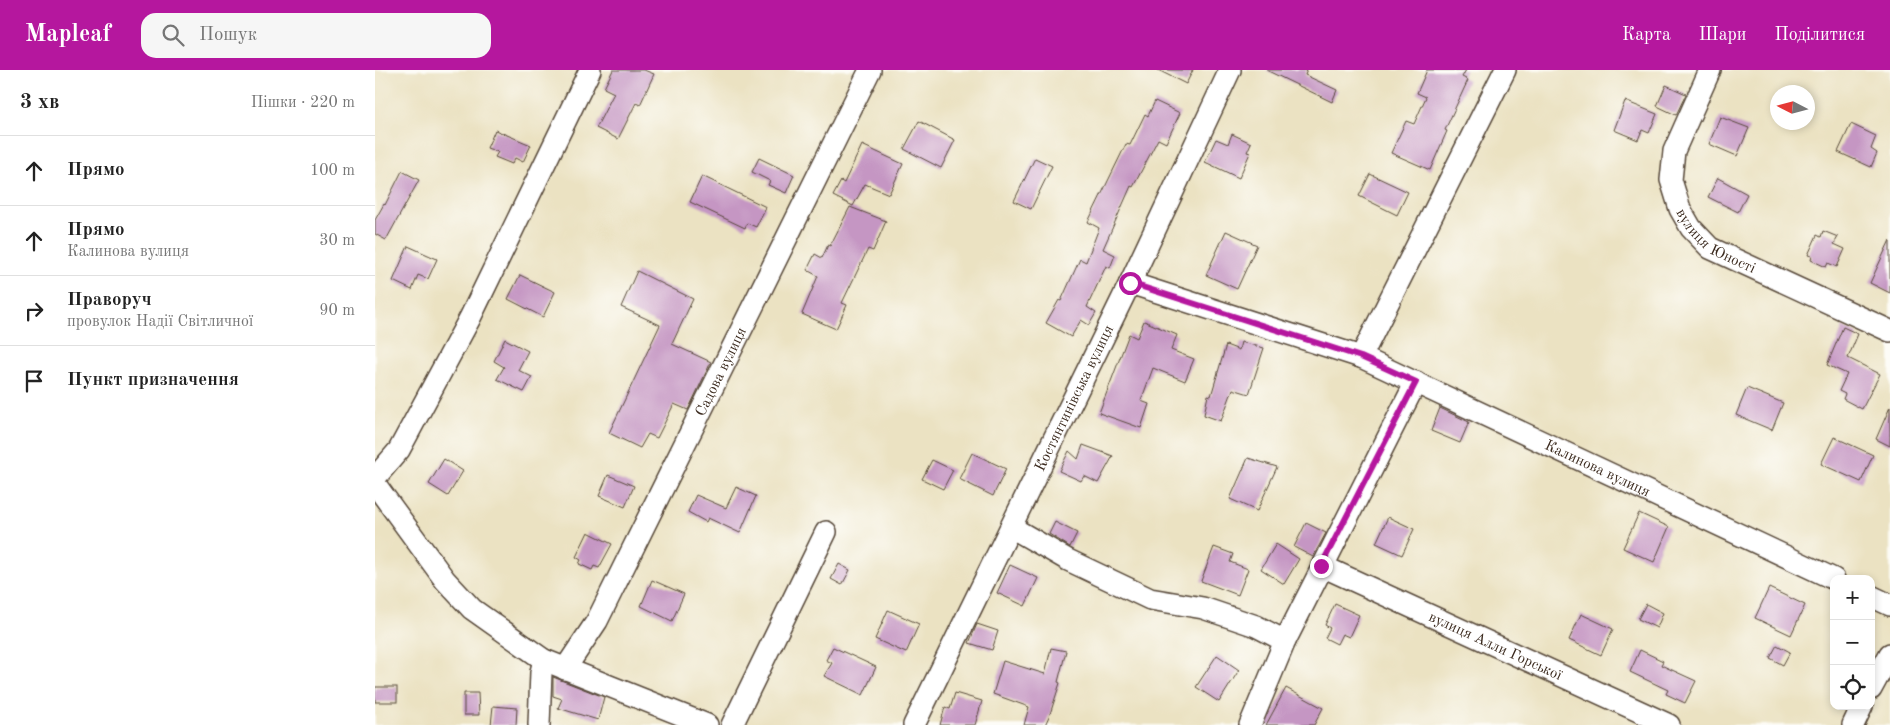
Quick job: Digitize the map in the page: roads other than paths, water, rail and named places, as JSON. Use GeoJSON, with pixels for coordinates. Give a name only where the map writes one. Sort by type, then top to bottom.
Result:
{"type":"FeatureCollection","features":[{"type":"Feature","properties":{"kind":"street"},"geometry":{"type":"LineString","coordinates":[[375,478],[399,450],[469,318],[590,70]]}},
{"type":"Feature","properties":{"kind":"street","name":"Садова вулиця"},"geometry":{"type":"LineString","coordinates":[[565,669],[597,621],[870,70]]}},
{"type":"Feature","properties":{"kind":"street","name":"Костянтинівська вулиця"},"geometry":{"type":"LineString","coordinates":[[914,725],[1130,283],[1230,70]]}},
{"type":"Feature","properties":{"kind":"street"},"geometry":{"type":"LineString","coordinates":[[1361,357],[1505,70]]}},
{"type":"Feature","properties":{"kind":"street","name":"вулиця Юності"},"geometry":{"type":"LineString","coordinates":[[1710,70],[1674,151],[1671,180],[1680,209],[1691,228],[1710,248],[1890,331]]}},
{"type":"Feature","properties":{"kind":"street","name":"Калинова вулиця"},"geometry":{"type":"LineString","coordinates":[[1130,283],[1361,357],[1830,577]]}},
{"type":"Feature","properties":{"kind":"street"},"geometry":{"type":"LineString","coordinates":[[1250,725],[1285,641],[1321,566],[1416,382]]}},
{"type":"Feature","properties":{"kind":"street"},"geometry":{"type":"LineString","coordinates":[[375,484],[445,580],[472,609],[544,660],[707,725]]}},
{"type":"Feature","properties":{"kind":"street"},"geometry":{"type":"LineString","coordinates":[[1011,527],[1068,560],[1150,599],[1203,608],[1256,626],[1285,641]]}},
{"type":"Feature","properties":{"kind":"street"},"geometry":{"type":"LineString","coordinates":[[732,725],[827,532]]}},
{"type":"Feature","properties":{"kind":"street","name":"вулиця Алли Горської"},"geometry":{"type":"LineString","coordinates":[[1321,566],[1669,725]]}},
{"type":"Feature","properties":{"kind":"street"},"geometry":{"type":"LineString","coordinates":[[1875,598],[1890,605]]}},
{"type":"Feature","properties":{"kind":"street"},"geometry":{"type":"LineString","coordinates":[[1875,682],[1890,654]]}},
{"type":"Feature","properties":{"kind":"street"},"geometry":{"type":"LineString","coordinates":[[539,725],[541,672],[544,660]]}},
{"type":"Feature","properties":{"kind":"street"},"geometry":{"type":"LineString","coordinates":[[1853,725],[1861,710]]}}]}
